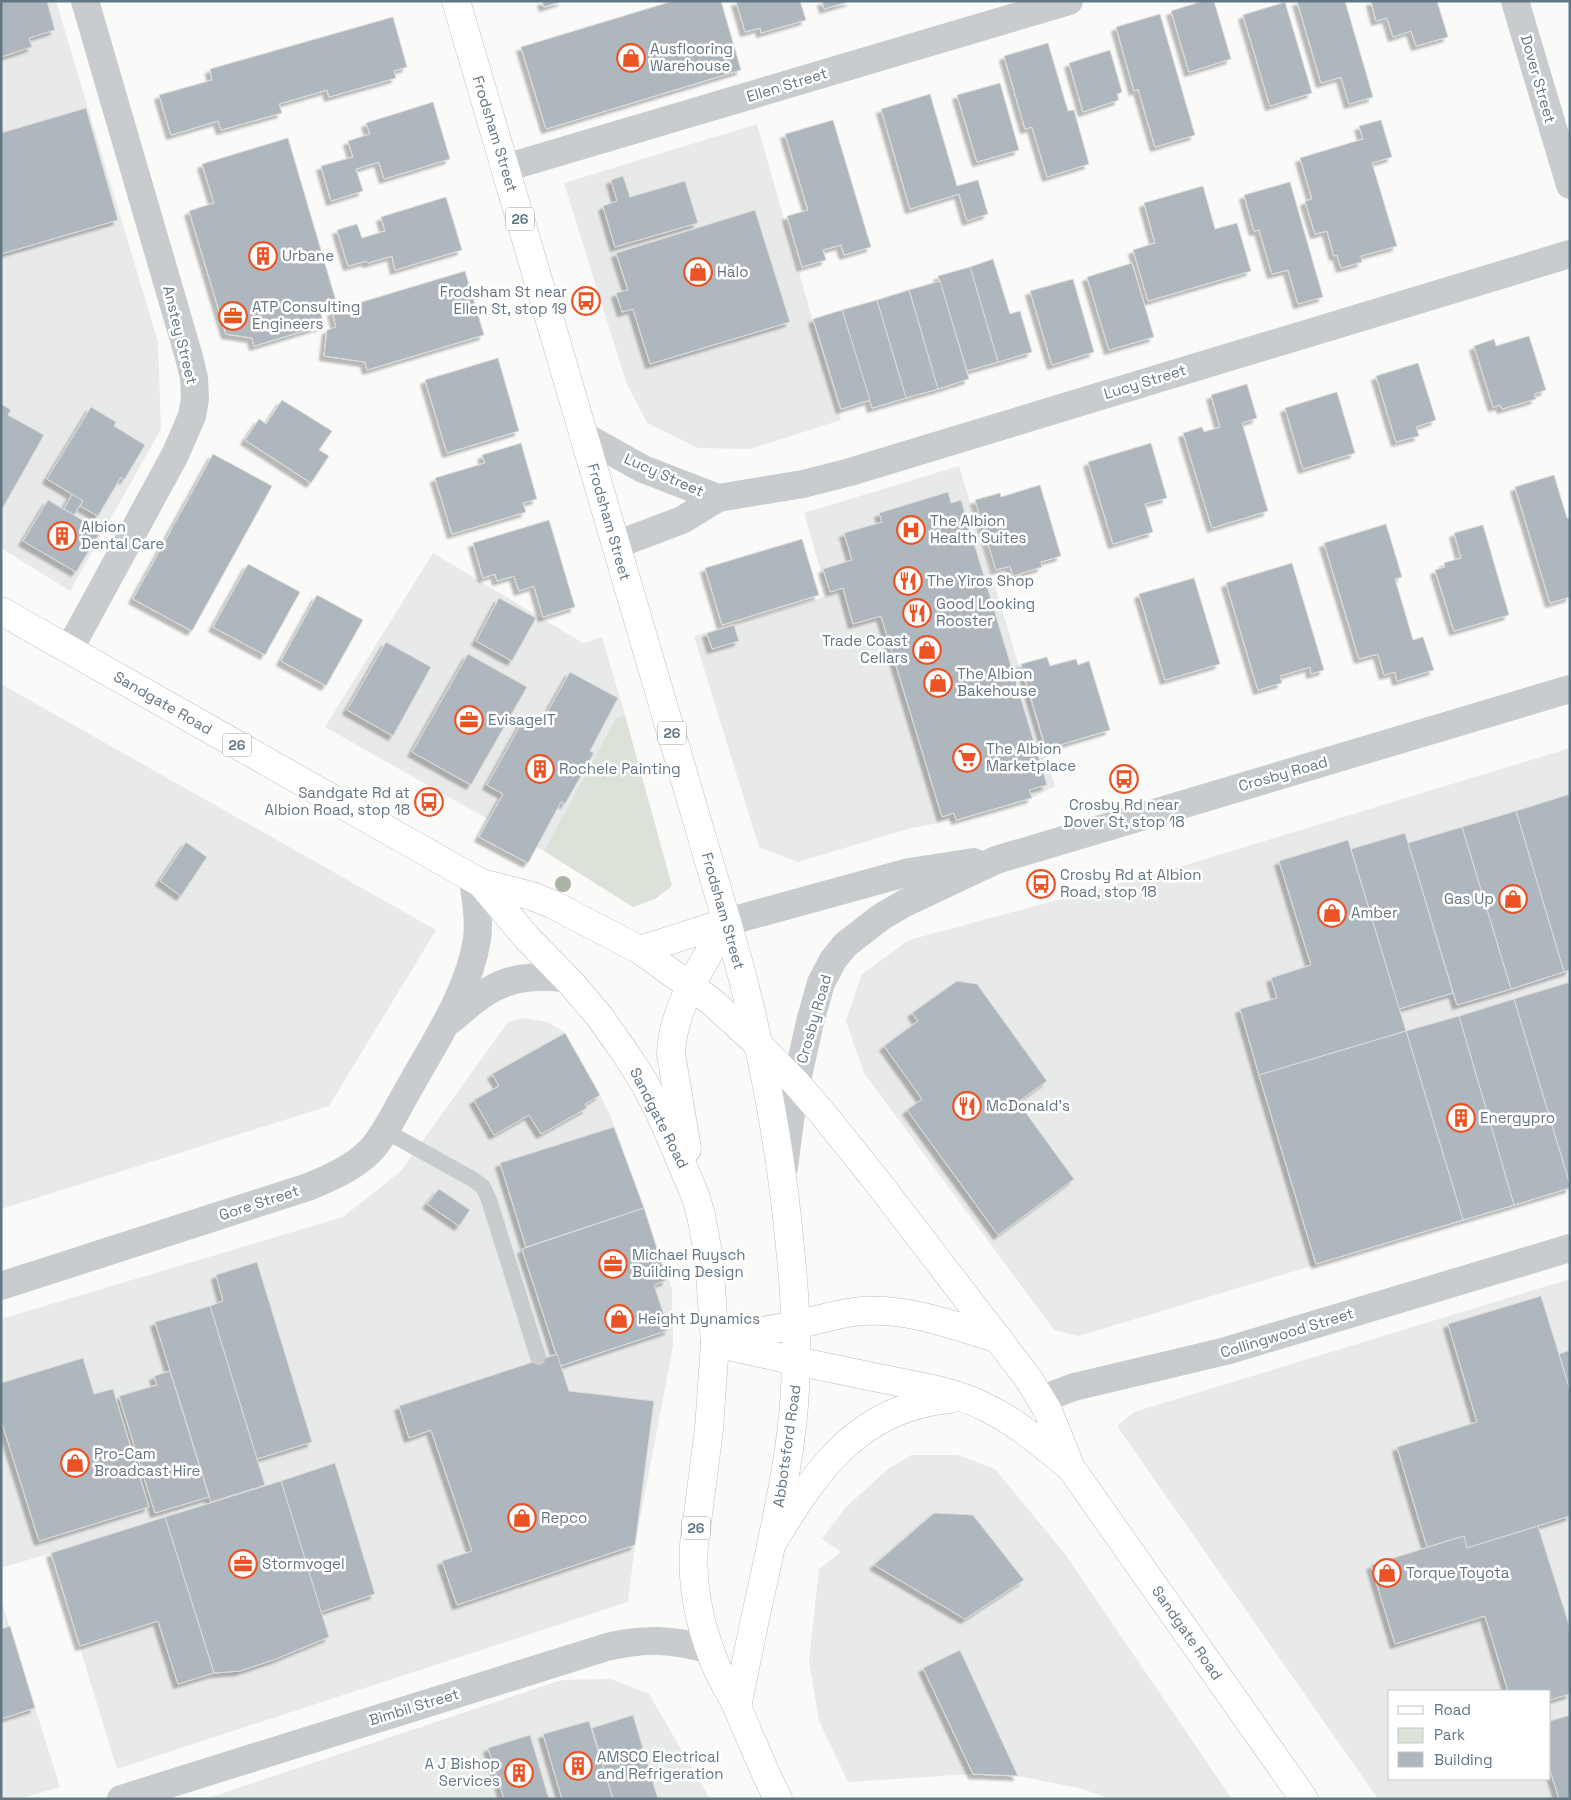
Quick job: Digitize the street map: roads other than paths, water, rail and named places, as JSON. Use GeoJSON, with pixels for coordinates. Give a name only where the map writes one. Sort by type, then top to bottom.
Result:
{"type":"FeatureCollection","features":[{"type":"Feature","properties":{"kind":"main road","name":"Frodsham Street"},"geometry":{"type":"LineString","coordinates":[[456,1],[727,922],[751,1008],[759,1045]]}},
{"type":"Feature","properties":{"kind":"main road","name":"Sandgate Road"},"geometry":{"type":"LineString","coordinates":[[1,611],[477,881],[532,896],[552,904],[640,950],[691,986],[735,1022],[796,1083],[876,1180],[999,1338],[1042,1399],[1071,1468],[1304,1799]]}},
{"type":"Feature","properties":{"kind":"main road","name":"Sandgate Road"},"geometry":{"type":"LineString","coordinates":[[477,881],[599,1016],[645,1084],[676,1147],[701,1215],[709,1259],[714,1342],[932,1389],[967,1399],[990,1409],[1006,1419],[1038,1441],[1071,1468]]}},
{"type":"Feature","properties":{"kind":"main road"},"geometry":{"type":"LineString","coordinates":[[640,950],[727,922]]}},
{"type":"Feature","properties":{"kind":"main road"},"geometry":{"type":"LineString","coordinates":[[695,1195],[671,1054],[672,1042],[677,1019],[691,986],[727,922]]}},
{"type":"Feature","properties":{"kind":"main road","name":"26"},"geometry":{"type":"LineString","coordinates":[[759,1045],[783,1181]]}},
{"type":"Feature","properties":{"kind":"main road","name":"Abbotsford Road"},"geometry":{"type":"LineString","coordinates":[[737,1706],[771,1545],[790,1443],[796,1361],[796,1325],[783,1181]]}},
{"type":"Feature","properties":{"kind":"main road"},"geometry":{"type":"LineString","coordinates":[[714,1342],[861,1311],[877,1310],[916,1315],[999,1338]]}},
{"type":"Feature","properties":{"kind":"main road","name":"26"},"geometry":{"type":"LineString","coordinates":[[714,1342],[709,1429],[697,1514],[693,1563],[697,1598],[710,1650],[778,1799]]}},
{"type":"Feature","properties":{"kind":"main road"},"geometry":{"type":"LineString","coordinates":[[771,1545],[816,1475],[841,1448],[862,1431],[891,1413],[911,1406],[938,1400],[967,1399]]}},
{"type":"Feature","properties":{"kind":"main road","name":"Collingwood Street"},"geometry":{"type":"LineString","coordinates":[[1006,1419],[1042,1399]]}},
{"type":"Feature","properties":{"kind":"street","name":"Anstey Street"},"geometry":{"type":"LineString","coordinates":[[70,650],[175,455],[192,416],[195,399],[194,378],[189,357],[85,1]]}},
{"type":"Feature","properties":{"kind":"street","name":"Ellen Street"},"geometry":{"type":"LineString","coordinates":[[505,168],[1069,1]]}},
{"type":"Feature","properties":{"kind":"street","name":"Dover Street"},"geometry":{"type":"LineString","coordinates":[[1515,1],[1570,185]]}},
{"type":"Feature","properties":{"kind":"street","name":"Lucy Street"},"geometry":{"type":"LineString","coordinates":[[616,545],[682,520],[718,498],[803,484],[850,472],[1570,254]]}},
{"type":"Feature","properties":{"kind":"street","name":"Lucy Street"},"geometry":{"type":"LineString","coordinates":[[584,436],[643,469],[718,498]]}},
{"type":"Feature","properties":{"kind":"street","name":"Crosby Road"},"geometry":{"type":"LineString","coordinates":[[783,1181],[796,1083],[822,983],[834,960],[845,945],[881,917],[905,903],[996,860],[1570,689]]}},
{"type":"Feature","properties":{"kind":"street","name":"Crosby Road"},"geometry":{"type":"LineString","coordinates":[[727,922],[909,872],[953,864],[996,860]]}},
{"type":"Feature","properties":{"kind":"street","name":"Gore Street"},"geometry":{"type":"LineString","coordinates":[[1,1286],[314,1185],[342,1171],[363,1156],[378,1141],[446,1024],[470,967],[477,940],[477,881]]}},
{"type":"Feature","properties":{"kind":"street","name":"Gore Street"},"geometry":{"type":"LineString","coordinates":[[446,1024],[474,1000],[502,984],[528,977],[566,978]]}},
{"type":"Feature","properties":{"kind":"street","name":"Collingwood Street"},"geometry":{"type":"LineString","coordinates":[[1042,1399],[1074,1387],[1226,1351],[1570,1248]]}},
{"type":"Feature","properties":{"kind":"street","name":"Bimbil Street"},"geometry":{"type":"LineString","coordinates":[[121,1799],[607,1647],[647,1640],[692,1644],[710,1650]]}},
{"type":"Feature","properties":{"kind":"lane"},"geometry":{"type":"LineString","coordinates":[[384,1130],[474,1180],[483,1187],[489,1200],[538,1357]]}},
{"type":"Feature","properties":{"kind":"place","name":"Ausflooring Warehouse"},"geometry":{"type":"Point","coordinates":[631,58]}},
{"type":"Feature","properties":{"kind":"place","name":"Urbane"},"geometry":{"type":"Point","coordinates":[263,256]}},
{"type":"Feature","properties":{"kind":"place","name":"Halo"},"geometry":{"type":"Point","coordinates":[698,272]}},
{"type":"Feature","properties":{"kind":"place","name":"Frodsham St near Ellen St, stop 19"},"geometry":{"type":"Point","coordinates":[586,301]}},
{"type":"Feature","properties":{"kind":"place","name":"ATP Consulting Engineers"},"geometry":{"type":"Point","coordinates":[233,316]}},
{"type":"Feature","properties":{"kind":"place","name":"The Albion Health Suites"},"geometry":{"type":"Point","coordinates":[911,530]}},
{"type":"Feature","properties":{"kind":"place","name":"Albion Dental Care"},"geometry":{"type":"Point","coordinates":[62,536]}},
{"type":"Feature","properties":{"kind":"place","name":"The Yiros Shop"},"geometry":{"type":"Point","coordinates":[908,581]}},
{"type":"Feature","properties":{"kind":"place","name":"Good Looking Rooster"},"geometry":{"type":"Point","coordinates":[917,613]}},
{"type":"Feature","properties":{"kind":"place","name":"Trade Coast Cellars"},"geometry":{"type":"Point","coordinates":[927,650]}},
{"type":"Feature","properties":{"kind":"place","name":"The Albion Bakehouse"},"geometry":{"type":"Point","coordinates":[938,683]}},
{"type":"Feature","properties":{"kind":"place","name":"EvisageIT"},"geometry":{"type":"Point","coordinates":[469,720]}},
{"type":"Feature","properties":{"kind":"place","name":"The Albion Marketplace"},"geometry":{"type":"Point","coordinates":[967,758]}},
{"type":"Feature","properties":{"kind":"place","name":"Rochele Painting"},"geometry":{"type":"Point","coordinates":[540,769]}},
{"type":"Feature","properties":{"kind":"place","name":"Crosby Rd near Dover St, stop 18"},"geometry":{"type":"Point","coordinates":[1124,779]}},
{"type":"Feature","properties":{"kind":"place","name":"Sandgate Rd at Albion Road, stop 18"},"geometry":{"type":"Point","coordinates":[429,802]}},
{"type":"Feature","properties":{"kind":"place","name":"Crosby Rd at Albion Road, stop 18"},"geometry":{"type":"Point","coordinates":[1041,884]}},
{"type":"Feature","properties":{"kind":"place","name":"Gas Up"},"geometry":{"type":"Point","coordinates":[1513,899]}},
{"type":"Feature","properties":{"kind":"place","name":"Amber"},"geometry":{"type":"Point","coordinates":[1332,913]}},
{"type":"Feature","properties":{"kind":"place","name":"McDonald's"},"geometry":{"type":"Point","coordinates":[967,1106]}},
{"type":"Feature","properties":{"kind":"place","name":"Energypro"},"geometry":{"type":"Point","coordinates":[1461,1118]}},
{"type":"Feature","properties":{"kind":"place","name":"Michael Ruysch Building Design"},"geometry":{"type":"Point","coordinates":[613,1264]}},
{"type":"Feature","properties":{"kind":"place","name":"Height Dynamics"},"geometry":{"type":"Point","coordinates":[619,1319]}},
{"type":"Feature","properties":{"kind":"place","name":"Pro-Cam Broadcast Hire"},"geometry":{"type":"Point","coordinates":[75,1463]}},
{"type":"Feature","properties":{"kind":"place","name":"Repco"},"geometry":{"type":"Point","coordinates":[522,1518]}},
{"type":"Feature","properties":{"kind":"place","name":"Stormvogel"},"geometry":{"type":"Point","coordinates":[243,1564]}},
{"type":"Feature","properties":{"kind":"place","name":"Torque Toyota"},"geometry":{"type":"Point","coordinates":[1387,1573]}},
{"type":"Feature","properties":{"kind":"place","name":"AMSCO Electrical and Refrigeration"},"geometry":{"type":"Point","coordinates":[578,1766]}},
{"type":"Feature","properties":{"kind":"place","name":"A J Bishop Services"},"geometry":{"type":"Point","coordinates":[519,1773]}}]}
